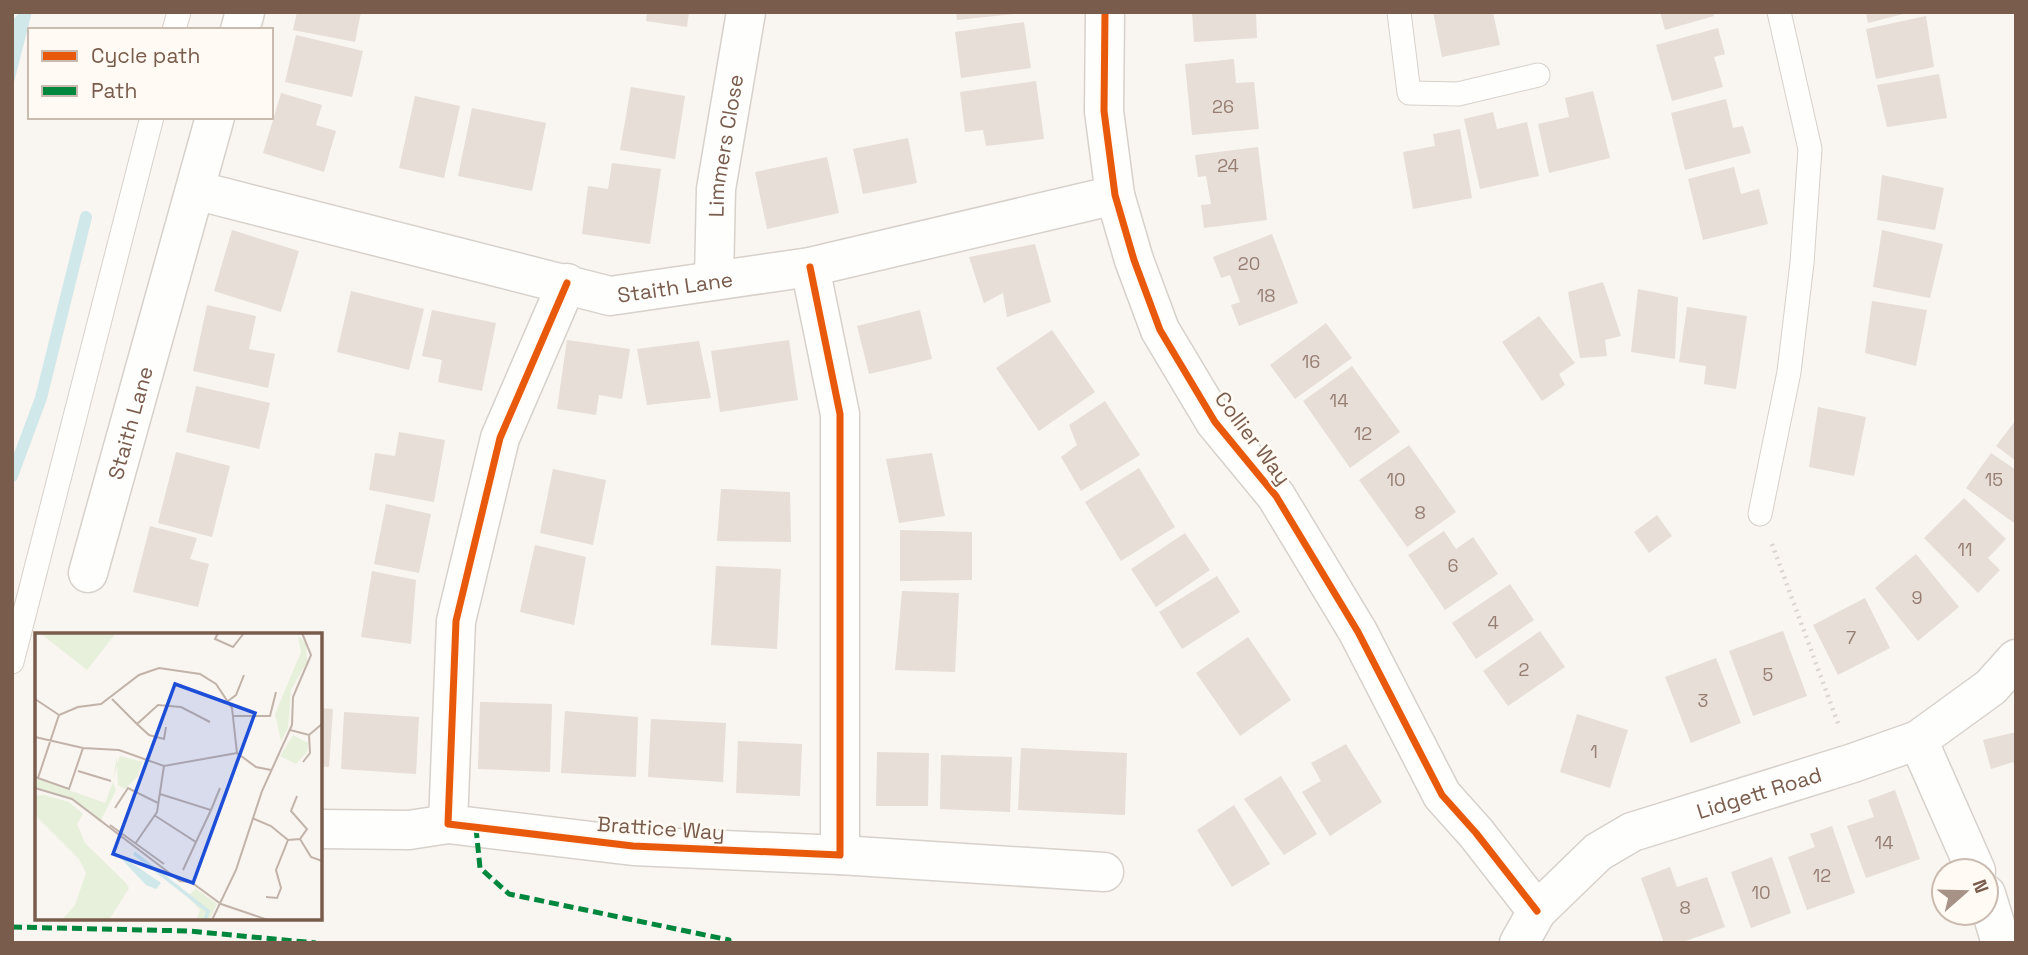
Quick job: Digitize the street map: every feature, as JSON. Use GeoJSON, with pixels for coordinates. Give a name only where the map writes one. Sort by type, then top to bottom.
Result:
{"type":"FeatureCollection","features":[{"type":"Feature","properties":{"kind":"street","name":"Limmers Close"},"geometry":{"type":"LineString","coordinates":[[714,280],[716,189],[746,12]]}},
{"type":"Feature","properties":{"kind":"street","name":"Collier Way"},"geometry":{"type":"LineString","coordinates":[[1105,12],[1104,111],[1115,195],[1134,260],[1160,330],[1215,422],[1283,507],[1358,632],[1442,795],[1476,833],[1528,927]]}},
{"type":"Feature","properties":{"kind":"street","name":"Staith Lane"},"geometry":{"type":"LineString","coordinates":[[88,573],[214,119]]}},
{"type":"Feature","properties":{"kind":"street","name":"Staith Lane"},"geometry":{"type":"LineString","coordinates":[[195,190],[610,296],[810,267],[1115,195]]}},
{"type":"Feature","properties":{"kind":"street"},"geometry":{"type":"LineString","coordinates":[[810,267],[840,414],[840,855]]}},
{"type":"Feature","properties":{"kind":"street"},"geometry":{"type":"LineString","coordinates":[[448,824],[456,621],[500,438],[567,283]]}},
{"type":"Feature","properties":{"kind":"street","name":"Lidgett Road"},"geometry":{"type":"LineString","coordinates":[[1528,927],[1598,852],[1632,832],[1918,740],[1992,687],[2016,659]]}},
{"type":"Feature","properties":{"kind":"street"},"geometry":{"type":"LineString","coordinates":[[1918,740],[1970,857]]}},
{"type":"Feature","properties":{"kind":"street","name":"Brattice Way"},"geometry":{"type":"LineString","coordinates":[[322,829],[409,830],[448,824],[633,846],[840,855],[1104,872]]}},
{"type":"Feature","properties":{"kind":"lane"},"geometry":{"type":"LineString","coordinates":[[1399,12],[1409,93],[1458,94],[1538,75]]}},
{"type":"Feature","properties":{"kind":"lane"},"geometry":{"type":"LineString","coordinates":[[1760,514],[1789,372],[1802,263],[1810,149],[1779,12]]}},
{"type":"Feature","properties":{"kind":"lane"},"geometry":{"type":"LineString","coordinates":[[12,662],[151,119]]}},
{"type":"Feature","properties":{"kind":"path"},"geometry":{"type":"LineString","coordinates":[[1760,514],[1853,763]]}},
{"type":"Feature","properties":{"kind":"water"},"geometry":{"type":"Polygon","coordinates":[[[20,12],[32,12],[12,90],[12,21],[20,12]]]}},
{"type":"Feature","properties":{"kind":"building"},"geometry":{"type":"Polygon","coordinates":[[[297,12],[361,12],[355,42],[293,30],[297,12]]]}},
{"type":"Feature","properties":{"kind":"building"},"geometry":{"type":"Polygon","coordinates":[[[647,12],[689,12],[687,27],[646,21],[647,12]]]}},
{"type":"Feature","properties":{"kind":"building"},"geometry":{"type":"Polygon","coordinates":[[[956,12],[1013,12],[1014,14],[957,20],[956,12]]]}},
{"type":"Feature","properties":{"kind":"building"},"geometry":{"type":"Polygon","coordinates":[[[1192,12],[1256,12],[1257,38],[1194,42],[1192,12]]]}},
{"type":"Feature","properties":{"kind":"building"},"geometry":{"type":"Polygon","coordinates":[[[1433,12],[1493,12],[1500,45],[1442,57],[1433,12]]]}},
{"type":"Feature","properties":{"kind":"building"},"geometry":{"type":"Polygon","coordinates":[[[1660,12],[1713,12],[1714,16],[1665,30],[1660,12]]]}},
{"type":"Feature","properties":{"kind":"building"},"geometry":{"type":"Polygon","coordinates":[[[1866,12],[1907,12],[1907,13],[1868,23],[1866,12]]]}},
{"type":"Feature","properties":{"kind":"building"},"geometry":{"type":"Polygon","coordinates":[[[1926,16],[1934,67],[1876,79],[1866,29],[1926,16]]]}},
{"type":"Feature","properties":{"kind":"building"},"geometry":{"type":"Polygon","coordinates":[[[1024,22],[1031,68],[961,78],[955,32],[1024,22]]]}},
{"type":"Feature","properties":{"kind":"building"},"geometry":{"type":"Polygon","coordinates":[[[1718,28],[1725,54],[1714,57],[1723,87],[1672,101],[1656,45],[1718,28]]]}},
{"type":"Feature","properties":{"kind":"building"},"geometry":{"type":"Polygon","coordinates":[[[296,35],[363,51],[352,97],[285,82],[296,35]]]}},
{"type":"Feature","properties":{"kind":"building"},"geometry":{"type":"Polygon","coordinates":[[[1234,59],[1236,83],[1254,82],[1259,129],[1192,135],[1185,64],[1234,59]]]}},
{"type":"Feature","properties":{"kind":"building"},"geometry":{"type":"Polygon","coordinates":[[[1939,74],[1947,118],[1887,127],[1877,85],[1939,74]]]}},
{"type":"Feature","properties":{"kind":"building"},"geometry":{"type":"Polygon","coordinates":[[[1036,81],[1044,139],[986,146],[983,130],[965,132],[960,92],[1036,81]]]}},
{"type":"Feature","properties":{"kind":"building"},"geometry":{"type":"Polygon","coordinates":[[[631,87],[685,96],[675,159],[620,150],[631,87]]]}},
{"type":"Feature","properties":{"kind":"building"},"geometry":{"type":"Polygon","coordinates":[[[1593,91],[1610,158],[1549,173],[1538,124],[1569,117],[1565,98],[1593,91]]]}},
{"type":"Feature","properties":{"kind":"building"},"geometry":{"type":"Polygon","coordinates":[[[281,93],[322,105],[316,125],[336,131],[324,172],[263,153],[281,93]]]}},
{"type":"Feature","properties":{"kind":"building"},"geometry":{"type":"Polygon","coordinates":[[[415,96],[460,106],[444,178],[399,168],[415,96]]]}},
{"type":"Feature","properties":{"kind":"building"},"geometry":{"type":"Polygon","coordinates":[[[1726,99],[1733,128],[1743,126],[1751,153],[1685,170],[1671,113],[1726,99]]]}},
{"type":"Feature","properties":{"kind":"building"},"geometry":{"type":"Polygon","coordinates":[[[472,108],[546,123],[532,191],[458,176],[472,108]]]}},
{"type":"Feature","properties":{"kind":"building"},"geometry":{"type":"Polygon","coordinates":[[[1493,112],[1497,129],[1527,122],[1539,176],[1480,189],[1464,119],[1493,112]]]}},
{"type":"Feature","properties":{"kind":"building"},"geometry":{"type":"Polygon","coordinates":[[[1460,129],[1472,198],[1413,209],[1403,152],[1435,146],[1433,134],[1460,129]]]}},
{"type":"Feature","properties":{"kind":"building"},"geometry":{"type":"Polygon","coordinates":[[[908,138],[917,183],[863,194],[853,149],[908,138]]]}},
{"type":"Feature","properties":{"kind":"building"},"geometry":{"type":"Polygon","coordinates":[[[1258,147],[1267,220],[1204,228],[1201,205],[1211,204],[1206,176],[1198,177],[1195,155],[1258,147]]]}},
{"type":"Feature","properties":{"kind":"building"},"geometry":{"type":"Polygon","coordinates":[[[827,157],[839,213],[767,229],[755,172],[827,157]]]}},
{"type":"Feature","properties":{"kind":"building"},"geometry":{"type":"Polygon","coordinates":[[[612,163],[661,169],[650,244],[582,234],[588,186],[608,189],[612,163]]]}},
{"type":"Feature","properties":{"kind":"building"},"geometry":{"type":"Polygon","coordinates":[[[1734,167],[1741,194],[1759,189],[1768,224],[1703,240],[1688,179],[1734,167]]]}},
{"type":"Feature","properties":{"kind":"building"},"geometry":{"type":"Polygon","coordinates":[[[1882,175],[1944,188],[1935,230],[1877,220],[1882,175]]]}},
{"type":"Feature","properties":{"kind":"building"},"geometry":{"type":"Polygon","coordinates":[[[232,230],[299,251],[281,312],[214,291],[232,230]]]}},
{"type":"Feature","properties":{"kind":"building"},"geometry":{"type":"Polygon","coordinates":[[[1882,230],[1943,244],[1930,298],[1873,287],[1882,230]]]}},
{"type":"Feature","properties":{"kind":"building"},"geometry":{"type":"Polygon","coordinates":[[[1272,234],[1298,303],[1239,326],[1231,305],[1240,302],[1230,275],[1221,278],[1213,257],[1272,234]]]}},
{"type":"Feature","properties":{"kind":"building"},"geometry":{"type":"Polygon","coordinates":[[[1035,244],[1051,302],[1007,317],[1003,293],[984,303],[969,257],[1035,244]]]}},
{"type":"Feature","properties":{"kind":"building"},"geometry":{"type":"Polygon","coordinates":[[[1603,282],[1621,336],[1605,340],[1607,356],[1580,358],[1568,292],[1603,282]]]}},
{"type":"Feature","properties":{"kind":"building"},"geometry":{"type":"Polygon","coordinates":[[[1638,289],[1678,297],[1675,359],[1631,352],[1638,289]]]}},
{"type":"Feature","properties":{"kind":"building"},"geometry":{"type":"Polygon","coordinates":[[[351,291],[424,309],[409,370],[337,352],[351,291]]]}},
{"type":"Feature","properties":{"kind":"building"},"geometry":{"type":"Polygon","coordinates":[[[1872,301],[1927,310],[1916,366],[1865,353],[1872,301]]]}},
{"type":"Feature","properties":{"kind":"building"},"geometry":{"type":"Polygon","coordinates":[[[207,305],[256,316],[249,349],[275,354],[268,388],[193,371],[207,305]]]}},
{"type":"Feature","properties":{"kind":"building"},"geometry":{"type":"Polygon","coordinates":[[[1687,307],[1747,316],[1736,389],[1704,384],[1706,366],[1679,362],[1687,307]]]}},
{"type":"Feature","properties":{"kind":"building"},"geometry":{"type":"Polygon","coordinates":[[[432,310],[496,323],[482,391],[438,382],[442,360],[422,356],[432,310]]]}},
{"type":"Feature","properties":{"kind":"building"},"geometry":{"type":"Polygon","coordinates":[[[920,310],[932,359],[869,374],[857,326],[920,310]]]}},
{"type":"Feature","properties":{"kind":"building"},"geometry":{"type":"Polygon","coordinates":[[[1539,316],[1575,363],[1559,374],[1565,385],[1542,401],[1502,342],[1539,316]]]}},
{"type":"Feature","properties":{"kind":"building"},"geometry":{"type":"Polygon","coordinates":[[[1326,323],[1352,358],[1295,399],[1270,365],[1326,323]]]}},
{"type":"Feature","properties":{"kind":"building"},"geometry":{"type":"Polygon","coordinates":[[[1052,330],[1095,392],[1039,431],[996,368],[1052,330]]]}},
{"type":"Feature","properties":{"kind":"building"},"geometry":{"type":"Polygon","coordinates":[[[567,340],[630,349],[622,399],[599,395],[596,415],[557,409],[567,340]]]}},
{"type":"Feature","properties":{"kind":"building"},"geometry":{"type":"Polygon","coordinates":[[[789,340],[798,400],[720,412],[711,351],[789,340]]]}},
{"type":"Feature","properties":{"kind":"building"},"geometry":{"type":"Polygon","coordinates":[[[699,341],[711,398],[647,405],[637,349],[699,341]]]}},
{"type":"Feature","properties":{"kind":"building"},"geometry":{"type":"Polygon","coordinates":[[[1352,366],[1400,432],[1350,468],[1303,401],[1352,366]]]}},
{"type":"Feature","properties":{"kind":"building"},"geometry":{"type":"Polygon","coordinates":[[[196,386],[270,403],[259,449],[186,432],[196,386]]]}},
{"type":"Feature","properties":{"kind":"building"},"geometry":{"type":"Polygon","coordinates":[[[1105,401],[1140,455],[1081,491],[1061,457],[1077,445],[1069,425],[1105,401]]]}},
{"type":"Feature","properties":{"kind":"building"},"geometry":{"type":"Polygon","coordinates":[[[1818,407],[1866,417],[1854,476],[1809,467],[1818,407]]]}},
{"type":"Feature","properties":{"kind":"building"},"geometry":{"type":"Polygon","coordinates":[[[2016,420],[2016,461],[1996,446],[2016,420]]]}},
{"type":"Feature","properties":{"kind":"building"},"geometry":{"type":"Polygon","coordinates":[[[399,432],[445,440],[434,502],[369,490],[375,453],[395,456],[399,432]]]}},
{"type":"Feature","properties":{"kind":"building"},"geometry":{"type":"Polygon","coordinates":[[[1409,445],[1456,512],[1407,547],[1359,480],[1409,445]]]}},
{"type":"Feature","properties":{"kind":"building"},"geometry":{"type":"Polygon","coordinates":[[[176,452],[230,466],[212,537],[158,523],[176,452]]]}},
{"type":"Feature","properties":{"kind":"building"},"geometry":{"type":"Polygon","coordinates":[[[932,453],[945,516],[899,523],[886,459],[932,453]]]}},
{"type":"Feature","properties":{"kind":"building"},"geometry":{"type":"Polygon","coordinates":[[[1991,453],[2016,470],[2014,523],[1966,488],[1991,453]]]}},
{"type":"Feature","properties":{"kind":"building"},"geometry":{"type":"Polygon","coordinates":[[[1139,468],[1175,527],[1121,561],[1085,502],[1139,468]]]}},
{"type":"Feature","properties":{"kind":"building"},"geometry":{"type":"Polygon","coordinates":[[[553,469],[606,480],[593,545],[540,533],[553,469]]]}},
{"type":"Feature","properties":{"kind":"building"},"geometry":{"type":"Polygon","coordinates":[[[721,489],[790,492],[791,542],[717,541],[721,489]]]}},
{"type":"Feature","properties":{"kind":"building"},"geometry":{"type":"Polygon","coordinates":[[[1964,498],[2006,539],[1988,558],[2000,570],[1978,593],[1924,538],[1964,498]]]}},
{"type":"Feature","properties":{"kind":"building"},"geometry":{"type":"Polygon","coordinates":[[[386,504],[431,514],[419,573],[374,564],[386,504]]]}},
{"type":"Feature","properties":{"kind":"building"},"geometry":{"type":"Polygon","coordinates":[[[1657,515],[1672,536],[1649,553],[1634,532],[1657,515]]]}},
{"type":"Feature","properties":{"kind":"building"},"geometry":{"type":"Polygon","coordinates":[[[150,526],[197,538],[190,559],[209,564],[198,607],[133,592],[150,526]]]}},
{"type":"Feature","properties":{"kind":"building"},"geometry":{"type":"Polygon","coordinates":[[[900,530],[972,532],[972,580],[900,581],[900,530]]]}},
{"type":"Feature","properties":{"kind":"building"},"geometry":{"type":"Polygon","coordinates":[[[1444,531],[1456,549],[1473,537],[1498,574],[1445,610],[1408,555],[1444,531]]]}},
{"type":"Feature","properties":{"kind":"building"},"geometry":{"type":"Polygon","coordinates":[[[1185,533],[1210,570],[1156,607],[1131,569],[1185,533]]]}},
{"type":"Feature","properties":{"kind":"building"},"geometry":{"type":"Polygon","coordinates":[[[535,545],[586,557],[574,625],[520,612],[535,545]]]}},
{"type":"Feature","properties":{"kind":"building"},"geometry":{"type":"Polygon","coordinates":[[[1916,554],[1959,607],[1918,641],[1875,588],[1916,554]]]}},
{"type":"Feature","properties":{"kind":"building"},"geometry":{"type":"Polygon","coordinates":[[[716,566],[781,569],[777,649],[711,645],[716,566]]]}},
{"type":"Feature","properties":{"kind":"building"},"geometry":{"type":"Polygon","coordinates":[[[372,571],[416,580],[411,644],[361,637],[372,571]]]}},
{"type":"Feature","properties":{"kind":"building"},"geometry":{"type":"Polygon","coordinates":[[[1217,576],[1240,612],[1182,649],[1159,612],[1217,576]]]}},
{"type":"Feature","properties":{"kind":"building"},"geometry":{"type":"Polygon","coordinates":[[[1510,584],[1534,620],[1476,659],[1452,623],[1510,584]]]}},
{"type":"Feature","properties":{"kind":"building"},"geometry":{"type":"Polygon","coordinates":[[[902,591],[959,593],[955,672],[895,670],[902,591]]]}},
{"type":"Feature","properties":{"kind":"building"},"geometry":{"type":"Polygon","coordinates":[[[1865,598],[1890,648],[1838,675],[1813,625],[1865,598]]]}},
{"type":"Feature","properties":{"kind":"building"},"geometry":{"type":"Polygon","coordinates":[[[1540,631],[1565,667],[1508,706],[1483,671],[1540,631]]]}},
{"type":"Feature","properties":{"kind":"building"},"geometry":{"type":"Polygon","coordinates":[[[1783,631],[1807,696],[1753,716],[1729,651],[1783,631]]]}},
{"type":"Feature","properties":{"kind":"building"},"geometry":{"type":"Polygon","coordinates":[[[1248,637],[1291,700],[1240,736],[1196,673],[1248,637]]]}},
{"type":"Feature","properties":{"kind":"building"},"geometry":{"type":"Polygon","coordinates":[[[1716,658],[1741,723],[1691,743],[1665,677],[1716,658]]]}},
{"type":"Feature","properties":{"kind":"building"},"geometry":{"type":"Polygon","coordinates":[[[480,702],[552,704],[550,772],[478,769],[480,702]]]}},
{"type":"Feature","properties":{"kind":"building"},"geometry":{"type":"Polygon","coordinates":[[[322,708],[333,709],[329,767],[322,766],[322,708]]]}},
{"type":"Feature","properties":{"kind":"building"},"geometry":{"type":"Polygon","coordinates":[[[565,711],[638,717],[636,777],[561,773],[565,711]]]}},
{"type":"Feature","properties":{"kind":"building"},"geometry":{"type":"Polygon","coordinates":[[[344,712],[419,717],[416,774],[341,769],[344,712]]]}},
{"type":"Feature","properties":{"kind":"building"},"geometry":{"type":"Polygon","coordinates":[[[1577,714],[1628,730],[1610,788],[1560,772],[1577,714]]]}},
{"type":"Feature","properties":{"kind":"building"},"geometry":{"type":"Polygon","coordinates":[[[651,719],[726,723],[723,782],[648,777],[651,719]]]}},
{"type":"Feature","properties":{"kind":"building"},"geometry":{"type":"Polygon","coordinates":[[[2016,732],[2016,770],[2013,762],[1991,769],[1983,740],[2016,732]]]}},
{"type":"Feature","properties":{"kind":"building"},"geometry":{"type":"Polygon","coordinates":[[[738,741],[802,744],[800,796],[736,793],[738,741]]]}},
{"type":"Feature","properties":{"kind":"building"},"geometry":{"type":"Polygon","coordinates":[[[1346,744],[1382,802],[1330,836],[1302,792],[1321,781],[1311,763],[1346,744]]]}},
{"type":"Feature","properties":{"kind":"building"},"geometry":{"type":"Polygon","coordinates":[[[1021,748],[1127,753],[1125,815],[1018,810],[1021,748]]]}},
{"type":"Feature","properties":{"kind":"building"},"geometry":{"type":"Polygon","coordinates":[[[877,752],[929,753],[928,806],[876,806],[877,752]]]}},
{"type":"Feature","properties":{"kind":"building"},"geometry":{"type":"Polygon","coordinates":[[[941,755],[1012,757],[1010,812],[940,809],[941,755]]]}},
{"type":"Feature","properties":{"kind":"building"},"geometry":{"type":"Polygon","coordinates":[[[1281,776],[1317,834],[1284,855],[1244,799],[1281,776]]]}},
{"type":"Feature","properties":{"kind":"building"},"geometry":{"type":"Polygon","coordinates":[[[1895,790],[1920,859],[1866,878],[1847,826],[1874,817],[1868,800],[1895,790]]]}},
{"type":"Feature","properties":{"kind":"building"},"geometry":{"type":"Polygon","coordinates":[[[1234,805],[1270,864],[1232,887],[1197,830],[1234,805]]]}},
{"type":"Feature","properties":{"kind":"building"},"geometry":{"type":"Polygon","coordinates":[[[1832,826],[1855,893],[1807,910],[1788,857],[1815,847],[1810,834],[1832,826]]]}},
{"type":"Feature","properties":{"kind":"building"},"geometry":{"type":"Polygon","coordinates":[[[1772,857],[1791,913],[1751,928],[1731,872],[1772,857]]]}},
{"type":"Feature","properties":{"kind":"building"},"geometry":{"type":"Polygon","coordinates":[[[1670,867],[1677,887],[1707,877],[1725,927],[1680,943],[1664,943],[1641,878],[1670,867]]]}},
{"type":"Feature","properties":{"kind":"waterway"},"geometry":{"type":"LineString","coordinates":[[12,476],[41,398],[86,217]]}},
{"type":"Feature","properties":{"kind":"marked path"},"geometry":{"type":"LineString","coordinates":[[476,828],[480,868],[509,894],[729,940],[729,943]]}},
{"type":"Feature","properties":{"kind":"marked path"},"geometry":{"type":"LineString","coordinates":[[12,927],[189,931],[316,943]]}},
{"type":"Feature","properties":{"kind":"cycle path"},"geometry":{"type":"LineString","coordinates":[[1105,12],[1104,111],[1115,195],[1134,260],[1160,330],[1215,422],[1276,496],[1358,632],[1442,795],[1476,833],[1537,911]]}},
{"type":"Feature","properties":{"kind":"cycle path"},"geometry":{"type":"LineString","coordinates":[[567,283],[500,438],[456,621],[448,824],[633,846],[840,855],[840,414],[810,267]]}}]}
